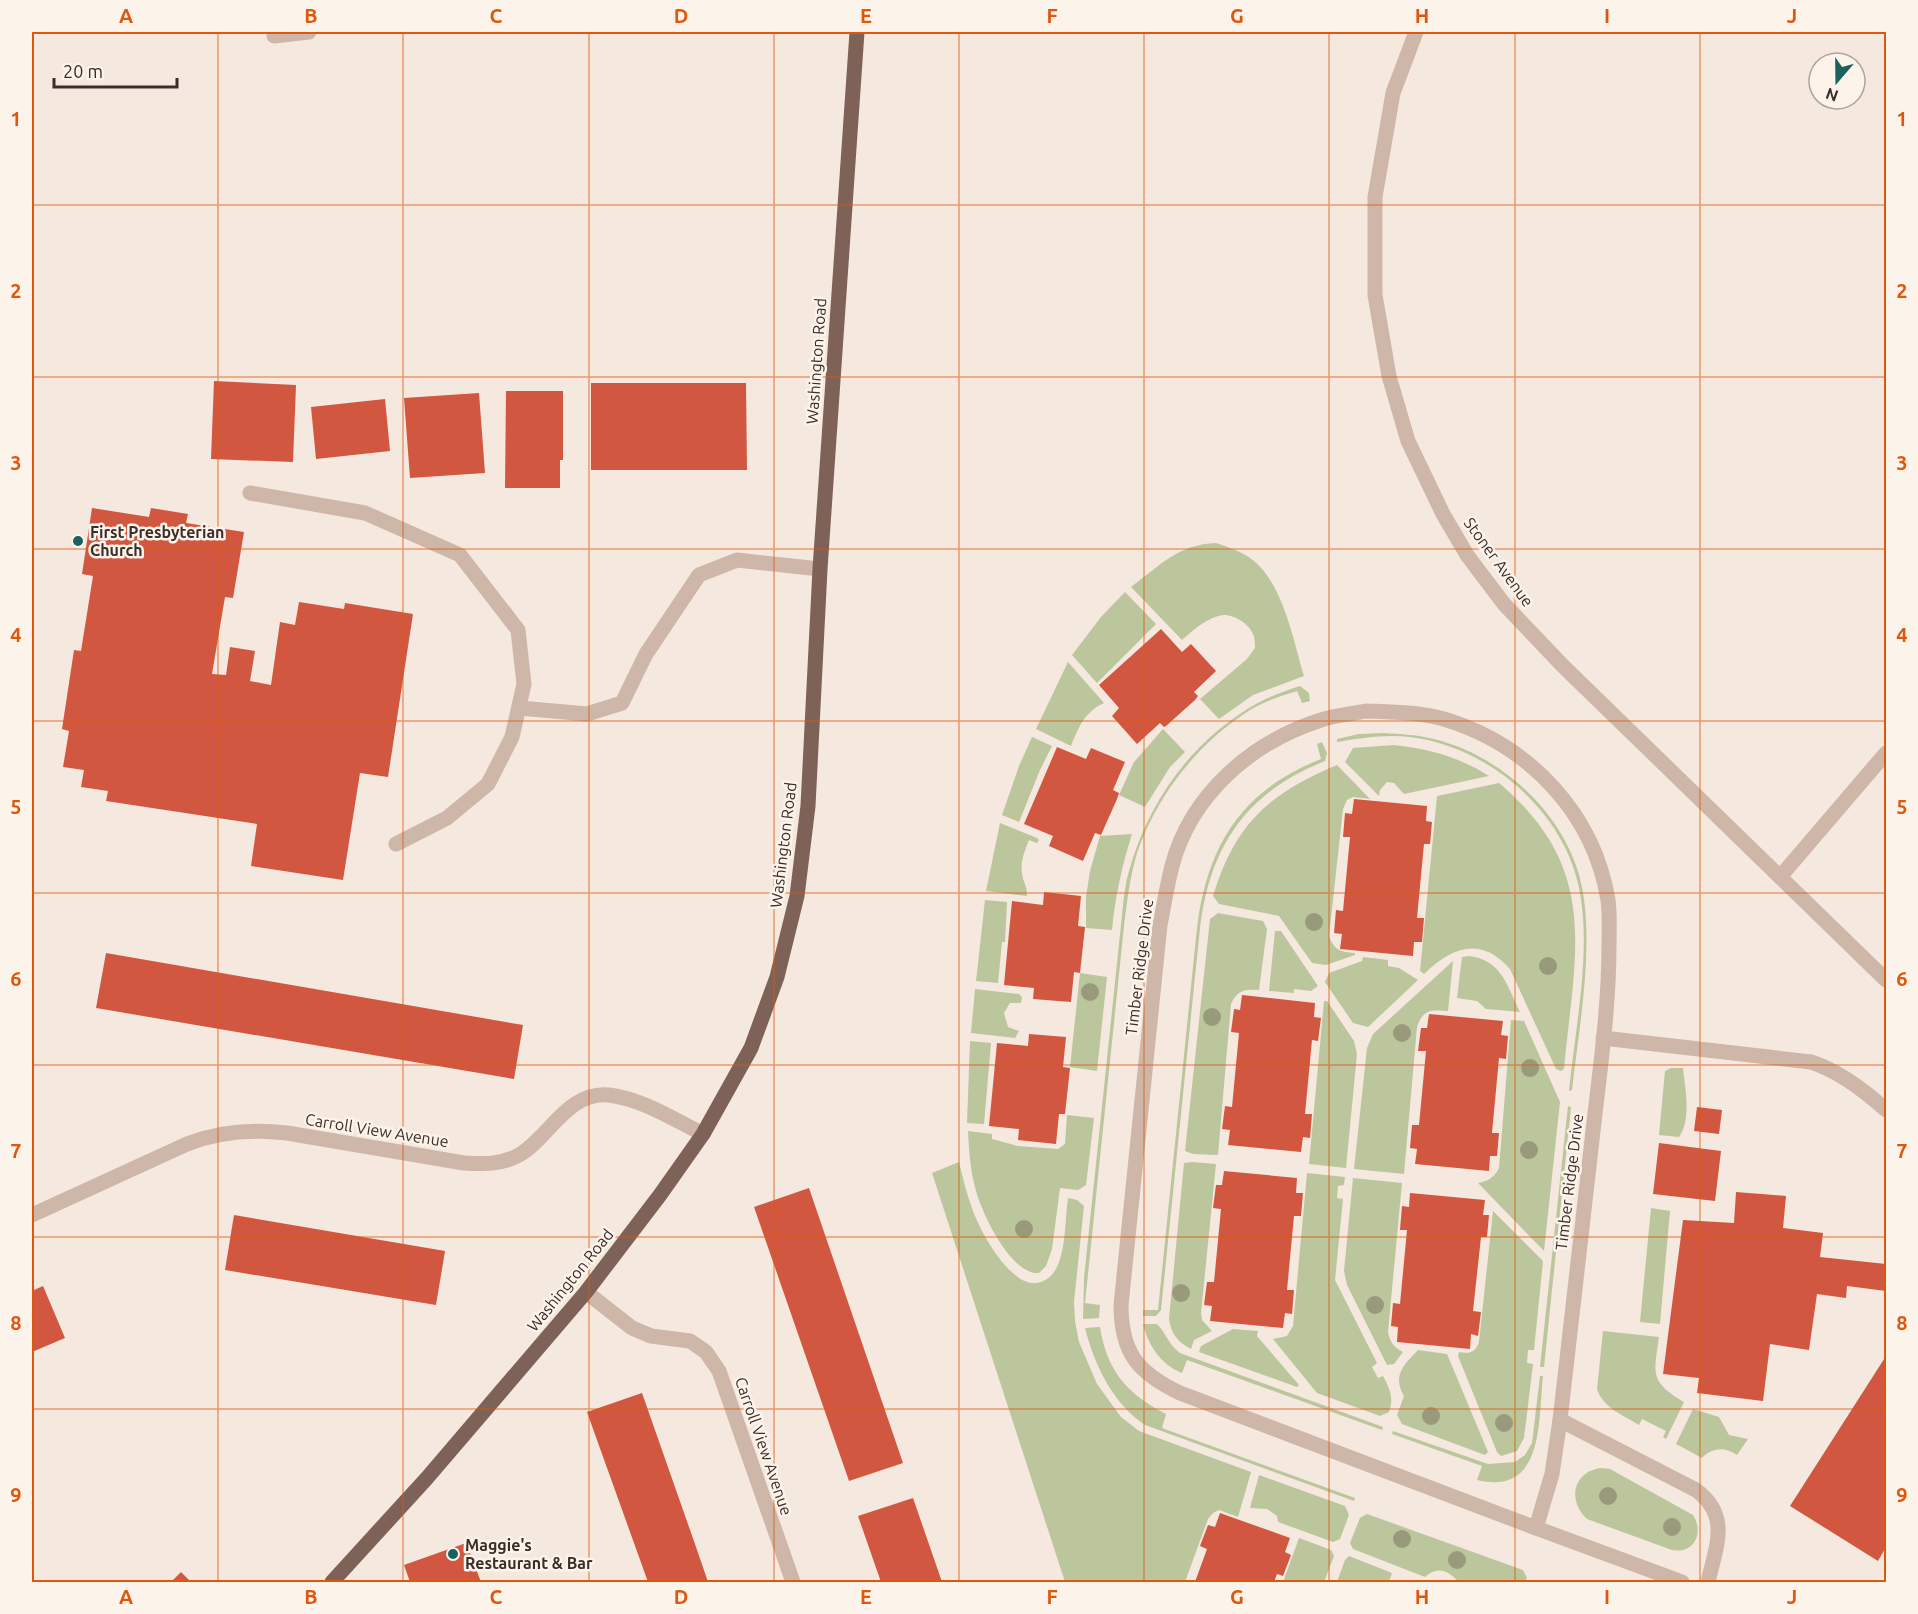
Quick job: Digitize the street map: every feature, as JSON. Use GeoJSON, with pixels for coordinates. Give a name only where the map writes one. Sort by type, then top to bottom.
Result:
{"type":"FeatureCollection","features":[{"type":"Feature","properties":{"kind":"main road","name":"Washington Road"},"geometry":{"type":"LineString","coordinates":[[332,1582],[427,1478],[586,1292],[660,1195],[703,1134],[751,1048],[777,977],[797,896],[808,806],[820,569],[857,32]]}},
{"type":"Feature","properties":{"kind":"street"},"geometry":{"type":"LineString","coordinates":[[274,36],[309,32]]}},
{"type":"Feature","properties":{"kind":"street","name":"Stoner Avenue"},"geometry":{"type":"LineString","coordinates":[[1416,32],[1393,93],[1375,196],[1375,295],[1389,376],[1408,441],[1443,514],[1467,555],[1504,604],[1563,666],[1887,980]]}},
{"type":"Feature","properties":{"kind":"street"},"geometry":{"type":"LineString","coordinates":[[250,493],[365,513],[460,555],[518,630],[524,684],[512,737],[488,784],[447,818],[396,844]]}},
{"type":"Feature","properties":{"kind":"street"},"geometry":{"type":"LineString","coordinates":[[519,708],[587,714],[622,703],[646,654],[699,575],[737,560],[820,569]]}},
{"type":"Feature","properties":{"kind":"street","name":"Timber Ridge Drive"},"geometry":{"type":"LineString","coordinates":[[1536,1528],[1552,1474],[1560,1420],[1603,1038],[1609,970],[1608,901],[1591,844],[1576,815],[1555,787],[1524,759],[1485,735],[1446,720],[1407,712],[1366,711],[1323,719],[1264,745],[1233,768],[1198,810],[1172,864],[1160,925],[1121,1305],[1121,1322],[1125,1342],[1135,1360],[1149,1376],[1180,1394],[1536,1528],[1682,1582]]}},
{"type":"Feature","properties":{"kind":"street"},"geometry":{"type":"LineString","coordinates":[[1780,877],[1887,753]]}},
{"type":"Feature","properties":{"kind":"street"},"geometry":{"type":"LineString","coordinates":[[1603,1038],[1811,1062],[1827,1067],[1842,1076],[1887,1110]]}},
{"type":"Feature","properties":{"kind":"street","name":"Carroll View Avenue"},"geometry":{"type":"LineString","coordinates":[[32,1215],[187,1144],[208,1136],[231,1132],[259,1130],[287,1133],[464,1163],[487,1164],[519,1155],[575,1104],[591,1097],[607,1095],[654,1108],[703,1134]]}},
{"type":"Feature","properties":{"kind":"street","name":"Carroll View Avenue"},"geometry":{"type":"LineString","coordinates":[[586,1292],[632,1328],[651,1336],[690,1341],[706,1352],[719,1371],[793,1582]]}},
{"type":"Feature","properties":{"kind":"street"},"geometry":{"type":"LineString","coordinates":[[1560,1420],[1696,1490],[1708,1499],[1715,1512],[1719,1534],[1708,1582]]}},
{"type":"Feature","properties":{"kind":"green space"},"geometry":{"type":"Polygon","coordinates":[[[1216,543],[1250,558],[1271,581],[1291,629],[1304,676],[1253,695],[1219,719],[1200,699],[1247,659],[1255,648],[1251,630],[1236,618],[1223,615],[1206,621],[1182,640],[1131,587],[1160,564],[1180,552],[1203,544],[1216,543]]]}},
{"type":"Feature","properties":{"kind":"green space"},"geometry":{"type":"Polygon","coordinates":[[[1125,592],[1156,624],[1097,683],[1072,655],[1101,617],[1125,592]]]}},
{"type":"Feature","properties":{"kind":"green space"},"geometry":{"type":"Polygon","coordinates":[[[1068,662],[1104,703],[1083,720],[1071,746],[1036,729],[1068,662]]]}},
{"type":"Feature","properties":{"kind":"green space"},"geometry":{"type":"Polygon","coordinates":[[[1300,686],[1309,693],[1310,701],[1302,703],[1297,691],[1261,704],[1231,723],[1197,754],[1168,791],[1145,832],[1137,853],[1124,926],[1085,1303],[1100,1305],[1099,1318],[1083,1319],[1084,1278],[1124,898],[1127,877],[1137,846],[1159,799],[1190,758],[1208,740],[1227,723],[1255,704],[1300,686]]]}},
{"type":"Feature","properties":{"kind":"green space"},"geometry":{"type":"Polygon","coordinates":[[[1163,729],[1185,752],[1170,767],[1145,807],[1119,795],[1134,762],[1163,729]]]}},
{"type":"Feature","properties":{"kind":"green space"},"geometry":{"type":"Polygon","coordinates":[[[1384,733],[1434,739],[1461,748],[1487,761],[1511,777],[1533,797],[1552,820],[1567,844],[1578,871],[1586,922],[1584,994],[1572,1090],[1569,1091],[1581,995],[1583,922],[1581,899],[1574,869],[1561,840],[1544,814],[1522,791],[1497,771],[1470,755],[1440,743],[1401,736],[1337,742],[1337,739],[1359,734],[1384,733]]]}},
{"type":"Feature","properties":{"kind":"green space"},"geometry":{"type":"Polygon","coordinates":[[[1032,737],[1052,746],[1019,822],[1002,815],[1032,737]]]}},
{"type":"Feature","properties":{"kind":"green space"},"geometry":{"type":"Polygon","coordinates":[[[1322,742],[1327,753],[1325,761],[1274,788],[1254,806],[1237,825],[1223,847],[1213,871],[1200,928],[1161,1310],[1156,1316],[1143,1316],[1143,1310],[1158,1310],[1197,928],[1209,871],[1233,824],[1250,804],[1293,772],[1321,759],[1317,744],[1322,742]]]}},
{"type":"Feature","properties":{"kind":"green space"},"geometry":{"type":"Polygon","coordinates":[[[1394,745],[1444,755],[1489,776],[1404,794],[1394,783],[1387,782],[1380,790],[1379,796],[1345,762],[1353,748],[1394,745]]]}},
{"type":"Feature","properties":{"kind":"green space"},"geometry":{"type":"Polygon","coordinates":[[[1337,765],[1370,799],[1353,797],[1347,800],[1343,809],[1329,936],[1338,949],[1355,953],[1355,955],[1326,965],[1312,963],[1279,916],[1219,904],[1213,896],[1232,849],[1257,814],[1292,788],[1337,765]]]}},
{"type":"Feature","properties":{"kind":"green space"},"geometry":{"type":"Polygon","coordinates":[[[1499,783],[1532,815],[1554,847],[1567,880],[1574,914],[1575,949],[1564,1069],[1561,1071],[1556,1069],[1510,969],[1499,959],[1488,952],[1467,949],[1445,957],[1424,974],[1420,971],[1437,796],[1499,783]]]}},
{"type":"Feature","properties":{"kind":"green space"},"geometry":{"type":"Polygon","coordinates":[[[1000,823],[1039,840],[1037,843],[1029,840],[1022,860],[1027,896],[986,891],[1000,823]]]}},
{"type":"Feature","properties":{"kind":"green space"},"geometry":{"type":"Polygon","coordinates":[[[1132,834],[1119,882],[1112,930],[1086,928],[1086,897],[1090,871],[1100,836],[1132,834]]]}},
{"type":"Feature","properties":{"kind":"green space"},"geometry":{"type":"Polygon","coordinates":[[[985,900],[1007,902],[1005,942],[1002,942],[998,983],[976,981],[985,900]]]}},
{"type":"Feature","properties":{"kind":"green space"},"geometry":{"type":"Polygon","coordinates":[[[1218,913],[1263,921],[1267,929],[1259,990],[1242,991],[1231,1004],[1218,1155],[1193,1154],[1185,1151],[1210,919],[1218,913]]]}},
{"type":"Feature","properties":{"kind":"green space"},"geometry":{"type":"Polygon","coordinates":[[[1275,931],[1281,931],[1318,986],[1311,991],[1294,989],[1294,993],[1269,991],[1275,931]]]}},
{"type":"Feature","properties":{"kind":"green space"},"geometry":{"type":"Polygon","coordinates":[[[1363,957],[1388,960],[1388,966],[1399,968],[1418,980],[1368,1027],[1353,1023],[1325,982],[1329,973],[1362,961],[1363,957]]]}},
{"type":"Feature","properties":{"kind":"green space"},"geometry":{"type":"Polygon","coordinates":[[[1462,957],[1480,958],[1496,969],[1507,984],[1520,1012],[1486,1009],[1477,1001],[1457,998],[1462,957]]]}},
{"type":"Feature","properties":{"kind":"green space"},"geometry":{"type":"Polygon","coordinates":[[[1453,961],[1448,1011],[1428,1012],[1419,1021],[1417,1027],[1404,1174],[1354,1169],[1367,1048],[1373,1034],[1453,961]]]}},
{"type":"Feature","properties":{"kind":"green space"},"geometry":{"type":"Polygon","coordinates":[[[1080,973],[1107,977],[1097,1071],[1070,1067],[1080,973]]]}},
{"type":"Feature","properties":{"kind":"green space"},"geometry":{"type":"Polygon","coordinates":[[[975,989],[1019,994],[1022,997],[1021,1003],[1010,1003],[1004,1013],[1008,1027],[1019,1031],[1015,1038],[971,1033],[975,989]]]}},
{"type":"Feature","properties":{"kind":"green space"},"geometry":{"type":"Polygon","coordinates":[[[1324,1001],[1327,1001],[1354,1041],[1357,1054],[1346,1168],[1309,1164],[1324,1001]]]}},
{"type":"Feature","properties":{"kind":"green space"},"geometry":{"type":"Polygon","coordinates":[[[1511,1020],[1524,1021],[1560,1102],[1544,1251],[1478,1183],[1490,1178],[1499,1168],[1511,1020]]]}},
{"type":"Feature","properties":{"kind":"green space"},"geometry":{"type":"Polygon","coordinates":[[[970,1041],[991,1043],[984,1124],[967,1123],[970,1041]]]}},
{"type":"Feature","properties":{"kind":"green space"},"geometry":{"type":"Polygon","coordinates":[[[1671,1068],[1683,1068],[1685,1085],[1687,1113],[1679,1137],[1659,1135],[1665,1071],[1671,1068]]]}},
{"type":"Feature","properties":{"kind":"green space"},"geometry":{"type":"Polygon","coordinates":[[[1568,1106],[1571,1107],[1544,1367],[1540,1367],[1568,1106]]]}},
{"type":"Feature","properties":{"kind":"green space"},"geometry":{"type":"Polygon","coordinates":[[[1067,1115],[1094,1118],[1086,1185],[1078,1190],[1060,1188],[1052,1249],[1046,1266],[1039,1273],[1028,1271],[1018,1264],[998,1240],[983,1211],[972,1173],[968,1131],[992,1134],[992,1139],[1018,1146],[1058,1149],[1065,1144],[1067,1115]]]}},
{"type":"Feature","properties":{"kind":"green space"},"geometry":{"type":"Polygon","coordinates":[[[959,1162],[973,1211],[983,1233],[999,1259],[1009,1270],[1030,1283],[1047,1279],[1058,1265],[1063,1247],[1068,1198],[1077,1200],[1084,1206],[1074,1302],[1075,1321],[1079,1342],[1097,1384],[1121,1417],[1139,1431],[1251,1472],[1238,1517],[1219,1510],[1208,1519],[1185,1582],[1065,1582],[932,1173],[959,1162]]]}},
{"type":"Feature","properties":{"kind":"green space"},"geometry":{"type":"Polygon","coordinates":[[[1184,1163],[1216,1164],[1201,1313],[1202,1320],[1212,1331],[1194,1340],[1191,1349],[1176,1337],[1169,1319],[1184,1163]]]}},
{"type":"Feature","properties":{"kind":"green space"},"geometry":{"type":"Polygon","coordinates":[[[1307,1173],[1345,1177],[1344,1185],[1338,1186],[1337,1198],[1343,1199],[1335,1280],[1377,1363],[1372,1367],[1378,1378],[1383,1376],[1389,1389],[1391,1402],[1389,1412],[1380,1416],[1317,1393],[1273,1339],[1287,1336],[1293,1326],[1307,1173]]]}},
{"type":"Feature","properties":{"kind":"green space"},"geometry":{"type":"Polygon","coordinates":[[[1353,1178],[1402,1183],[1388,1332],[1393,1344],[1403,1352],[1394,1364],[1387,1365],[1347,1285],[1344,1271],[1353,1178]]]}},
{"type":"Feature","properties":{"kind":"green space"},"geometry":{"type":"Polygon","coordinates":[[[1651,1208],[1670,1211],[1660,1324],[1640,1322],[1651,1208]]]}},
{"type":"Feature","properties":{"kind":"green space"},"geometry":{"type":"Polygon","coordinates":[[[1493,1211],[1543,1261],[1534,1350],[1528,1350],[1527,1363],[1533,1364],[1524,1438],[1517,1451],[1501,1456],[1497,1452],[1458,1356],[1459,1352],[1474,1351],[1479,1342],[1493,1211]]]}},
{"type":"Feature","properties":{"kind":"green space"},"geometry":{"type":"Polygon","coordinates":[[[1143,1324],[1157,1324],[1172,1346],[1180,1353],[1383,1427],[1382,1430],[1187,1360],[1182,1373],[1168,1365],[1156,1353],[1143,1324]]]}},
{"type":"Feature","properties":{"kind":"green space"},"geometry":{"type":"Polygon","coordinates":[[[1100,1327],[1108,1356],[1121,1380],[1140,1398],[1166,1414],[1162,1428],[1355,1498],[1354,1501],[1145,1425],[1114,1395],[1100,1369],[1085,1328],[1100,1327]]]}},
{"type":"Feature","properties":{"kind":"green space"},"geometry":{"type":"Polygon","coordinates":[[[1233,1329],[1258,1331],[1257,1336],[1299,1385],[1297,1387],[1199,1352],[1201,1346],[1233,1329]]]}},
{"type":"Feature","properties":{"kind":"green space"},"geometry":{"type":"Polygon","coordinates":[[[1603,1331],[1659,1337],[1656,1376],[1665,1388],[1684,1402],[1666,1439],[1663,1437],[1666,1431],[1642,1419],[1639,1425],[1614,1410],[1600,1396],[1597,1389],[1603,1331]]]}},
{"type":"Feature","properties":{"kind":"green space"},"geometry":{"type":"Polygon","coordinates":[[[1418,1350],[1447,1354],[1488,1452],[1485,1455],[1402,1424],[1397,1415],[1404,1396],[1399,1376],[1404,1366],[1418,1350]]]}},
{"type":"Feature","properties":{"kind":"green space"},"geometry":{"type":"Polygon","coordinates":[[[1540,1376],[1543,1376],[1534,1451],[1526,1466],[1515,1477],[1499,1482],[1477,1480],[1482,1466],[1392,1434],[1393,1431],[1488,1464],[1515,1462],[1525,1455],[1532,1443],[1540,1376]]]}},
{"type":"Feature","properties":{"kind":"green space"},"geometry":{"type":"Polygon","coordinates":[[[1693,1409],[1719,1417],[1729,1435],[1748,1439],[1737,1455],[1719,1449],[1702,1458],[1676,1444],[1693,1409]]]}},
{"type":"Feature","properties":{"kind":"green space"},"geometry":{"type":"Polygon","coordinates":[[[1601,1468],[1610,1469],[1693,1515],[1698,1528],[1692,1545],[1687,1549],[1672,1550],[1587,1519],[1577,1504],[1576,1488],[1584,1475],[1601,1468]]]}},
{"type":"Feature","properties":{"kind":"green space"},"geometry":{"type":"Polygon","coordinates":[[[1259,1475],[1345,1506],[1349,1515],[1340,1539],[1333,1542],[1278,1522],[1277,1516],[1267,1509],[1250,1508],[1259,1475]]]}},
{"type":"Feature","properties":{"kind":"green space"},"geometry":{"type":"Polygon","coordinates":[[[1367,1514],[1523,1570],[1527,1578],[1525,1582],[1459,1582],[1447,1572],[1439,1570],[1425,1577],[1353,1549],[1350,1543],[1360,1518],[1367,1514]]]}},
{"type":"Feature","properties":{"kind":"green space"},"geometry":{"type":"Polygon","coordinates":[[[1299,1538],[1331,1550],[1334,1556],[1324,1582],[1283,1582],[1299,1538]]]}},
{"type":"Feature","properties":{"kind":"green space"},"geometry":{"type":"Polygon","coordinates":[[[1349,1556],[1392,1573],[1389,1582],[1337,1582],[1345,1560],[1349,1556]]]}},
{"type":"Feature","properties":{"kind":"building"},"geometry":{"type":"Polygon","coordinates":[[[214,381],[296,385],[293,462],[211,459],[214,381]]]}},
{"type":"Feature","properties":{"kind":"building"},"geometry":{"type":"Polygon","coordinates":[[[591,383],[746,383],[747,470],[591,470],[591,383]]]}},
{"type":"Feature","properties":{"kind":"building"},"geometry":{"type":"Polygon","coordinates":[[[506,391],[563,391],[563,460],[560,460],[560,488],[505,488],[506,391]]]}},
{"type":"Feature","properties":{"kind":"building"},"geometry":{"type":"Polygon","coordinates":[[[479,393],[485,473],[410,478],[404,398],[479,393]]]}},
{"type":"Feature","properties":{"kind":"building"},"geometry":{"type":"Polygon","coordinates":[[[385,399],[390,451],[316,459],[311,407],[385,399]]]}},
{"type":"Feature","properties":{"kind":"building"},"geometry":{"type":"Polygon","coordinates":[[[92,508],[149,517],[151,508],[188,514],[186,523],[244,532],[233,598],[225,597],[212,674],[226,675],[230,647],[255,651],[250,681],[271,685],[280,622],[295,625],[299,602],[344,609],[345,603],[413,614],[388,777],[360,773],[343,880],[251,866],[257,824],[106,801],[108,791],[81,787],[84,770],[63,767],[69,731],[62,729],[74,650],[81,651],[93,576],[82,574],[92,508]]]}},
{"type":"Feature","properties":{"kind":"building"},"geometry":{"type":"Polygon","coordinates":[[[1161,629],[1182,652],[1191,644],[1216,671],[1194,692],[1198,696],[1195,700],[1166,726],[1160,723],[1137,744],[1112,716],[1119,708],[1099,685],[1161,629]]]}},
{"type":"Feature","properties":{"kind":"building"},"geometry":{"type":"Polygon","coordinates":[[[1057,747],[1086,759],[1091,748],[1125,762],[1113,790],[1119,793],[1117,799],[1101,835],[1095,833],[1083,861],[1049,846],[1053,836],[1024,824],[1057,747]]]}},
{"type":"Feature","properties":{"kind":"building"},"geometry":{"type":"Polygon","coordinates":[[[1354,799],[1427,806],[1426,821],[1432,822],[1430,844],[1424,844],[1417,918],[1424,918],[1422,942],[1414,942],[1413,956],[1340,949],[1342,934],[1334,933],[1336,910],[1343,911],[1350,837],[1343,837],[1345,813],[1352,814],[1354,799]]]}},
{"type":"Feature","properties":{"kind":"building"},"geometry":{"type":"Polygon","coordinates":[[[1044,892],[1081,896],[1078,926],[1085,927],[1080,973],[1074,972],[1071,1002],[1033,999],[1034,988],[1004,985],[1012,901],[1043,905],[1044,892]]]}},
{"type":"Feature","properties":{"kind":"building"},"geometry":{"type":"Polygon","coordinates":[[[106,953],[523,1025],[514,1079],[96,1008],[106,953]]]}},
{"type":"Feature","properties":{"kind":"building"},"geometry":{"type":"Polygon","coordinates":[[[1242,995],[1315,1003],[1314,1017],[1321,1018],[1318,1041],[1312,1040],[1305,1114],[1312,1114],[1310,1138],[1303,1137],[1301,1152],[1228,1145],[1230,1130],[1222,1129],[1225,1106],[1232,1107],[1239,1033],[1231,1032],[1234,1009],[1240,1010],[1242,995]]]}},
{"type":"Feature","properties":{"kind":"building"},"geometry":{"type":"Polygon","coordinates":[[[1429,1014],[1503,1021],[1501,1035],[1508,1036],[1506,1059],[1499,1058],[1492,1133],[1499,1133],[1497,1156],[1490,1156],[1489,1171],[1415,1164],[1417,1149],[1410,1148],[1412,1125],[1419,1125],[1426,1051],[1418,1051],[1421,1028],[1427,1028],[1429,1014]]]}},
{"type":"Feature","properties":{"kind":"building"},"geometry":{"type":"Polygon","coordinates":[[[1029,1034],[1066,1037],[1063,1067],[1070,1068],[1065,1114],[1059,1114],[1056,1144],[1018,1140],[1019,1129],[989,1126],[997,1043],[1028,1046],[1029,1034]]]}},
{"type":"Feature","properties":{"kind":"building"},"geometry":{"type":"Polygon","coordinates":[[[1697,1107],[1722,1110],[1719,1134],[1694,1131],[1697,1107]]]}},
{"type":"Feature","properties":{"kind":"building"},"geometry":{"type":"Polygon","coordinates":[[[1659,1143],[1721,1151],[1715,1201],[1653,1194],[1659,1143]]]}},
{"type":"Feature","properties":{"kind":"building"},"geometry":{"type":"Polygon","coordinates":[[[1224,1171],[1297,1178],[1296,1193],[1303,1193],[1301,1216],[1294,1216],[1287,1290],[1294,1290],[1292,1314],[1285,1313],[1283,1328],[1210,1321],[1212,1306],[1204,1305],[1207,1282],[1214,1282],[1221,1209],[1213,1208],[1216,1185],[1222,1185],[1224,1171]]]}},
{"type":"Feature","properties":{"kind":"building"},"geometry":{"type":"Polygon","coordinates":[[[809,1188],[903,1463],[849,1481],[754,1207],[809,1188]]]}},
{"type":"Feature","properties":{"kind":"building"},"geometry":{"type":"Polygon","coordinates":[[[1736,1192],[1786,1196],[1783,1228],[1823,1233],[1820,1257],[1886,1264],[1886,1291],[1847,1286],[1846,1298],[1817,1294],[1809,1350],[1770,1344],[1763,1401],[1697,1393],[1699,1378],[1663,1374],[1683,1220],[1734,1223],[1736,1192]]]}},
{"type":"Feature","properties":{"kind":"building"},"geometry":{"type":"Polygon","coordinates":[[[1410,1193],[1485,1200],[1483,1215],[1489,1215],[1487,1237],[1481,1237],[1473,1311],[1481,1312],[1478,1336],[1471,1334],[1470,1349],[1397,1342],[1398,1327],[1391,1326],[1393,1303],[1400,1304],[1407,1230],[1400,1230],[1402,1206],[1409,1207],[1410,1193]]]}},
{"type":"Feature","properties":{"kind":"building"},"geometry":{"type":"Polygon","coordinates":[[[234,1215],[445,1251],[436,1305],[225,1270],[234,1215]]]}},
{"type":"Feature","properties":{"kind":"building"},"geometry":{"type":"Polygon","coordinates":[[[43,1286],[65,1338],[32,1352],[32,1291],[43,1286]]]}},
{"type":"Feature","properties":{"kind":"building"},"geometry":{"type":"Polygon","coordinates":[[[1886,1356],[1886,1547],[1878,1561],[1790,1506],[1886,1356]]]}},
{"type":"Feature","properties":{"kind":"building"},"geometry":{"type":"Polygon","coordinates":[[[642,1393],[708,1582],[648,1582],[587,1412],[642,1393]]]}},
{"type":"Feature","properties":{"kind":"building"},"geometry":{"type":"Polygon","coordinates":[[[913,1498],[942,1582],[881,1582],[858,1516],[913,1498]]]}},
{"type":"Feature","properties":{"kind":"building"},"geometry":{"type":"Polygon","coordinates":[[[1220,1513],[1290,1538],[1285,1552],[1291,1555],[1283,1576],[1277,1574],[1274,1582],[1195,1582],[1207,1549],[1200,1546],[1208,1525],[1215,1527],[1220,1513]]]}},
{"type":"Feature","properties":{"kind":"building","name":"Maggie's Restaurant & Bar"},"geometry":{"type":"Polygon","coordinates":[[[466,1543],[481,1582],[410,1582],[404,1565],[466,1543]]]}},
{"type":"Feature","properties":{"kind":"building"},"geometry":{"type":"Polygon","coordinates":[[[181,1572],[191,1582],[171,1582],[181,1572]]]}},
{"type":"Feature","properties":{"kind":"place","name":"First Presbyterian Church"},"geometry":{"type":"Point","coordinates":[78,541]}},
{"type":"Feature","properties":{"kind":"place","name":"Maggie's Restaurant & Bar"},"geometry":{"type":"Point","coordinates":[453,1554]}}]}
